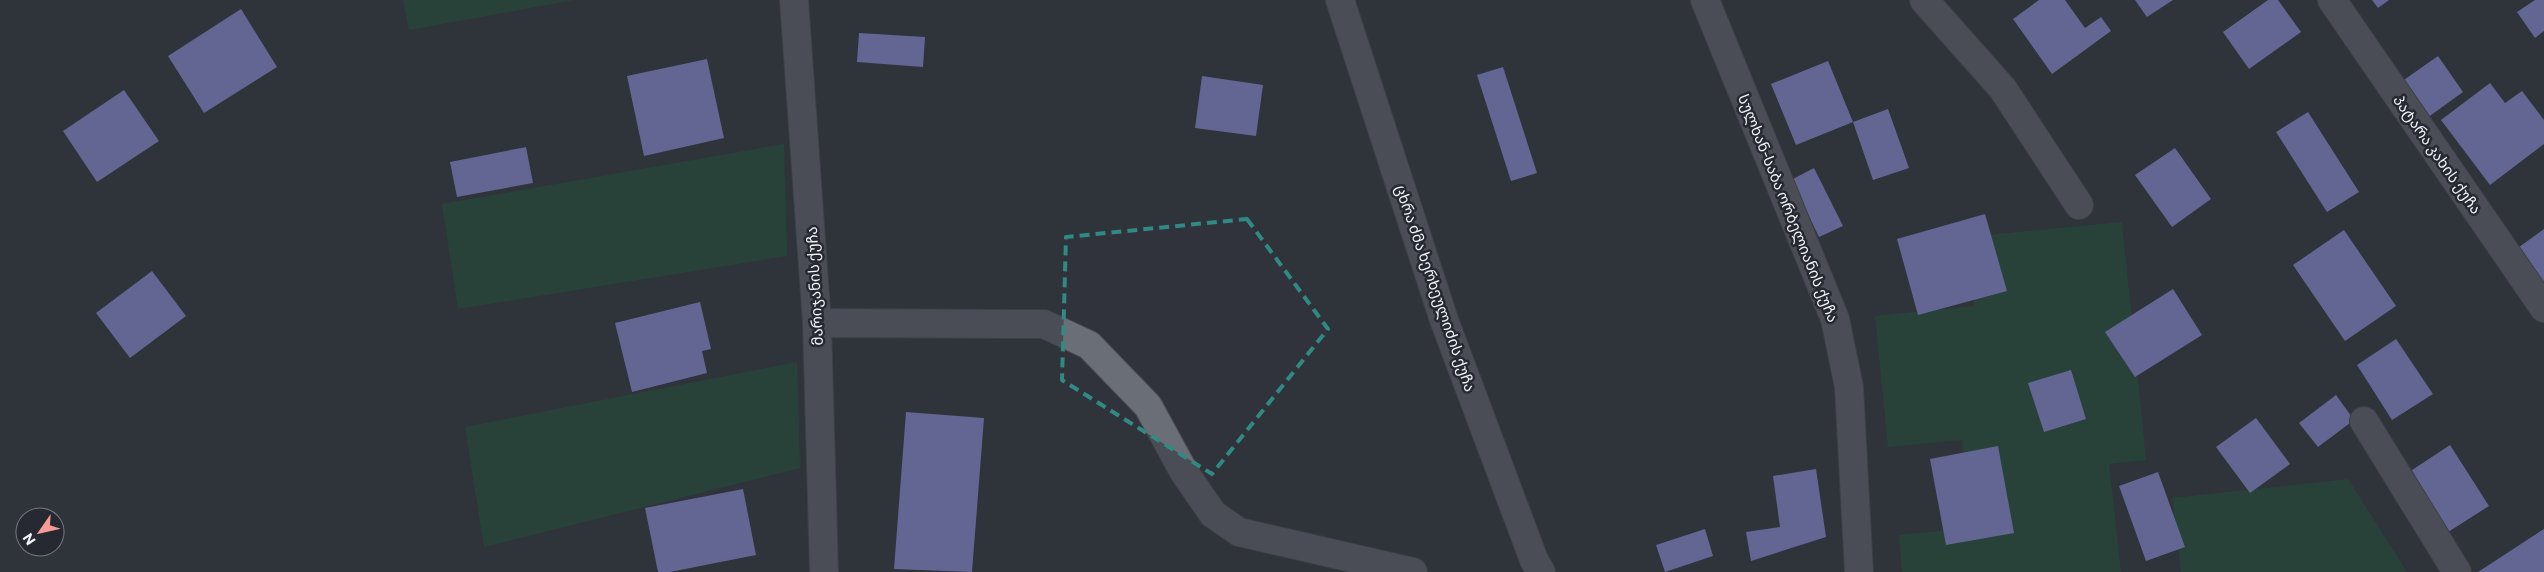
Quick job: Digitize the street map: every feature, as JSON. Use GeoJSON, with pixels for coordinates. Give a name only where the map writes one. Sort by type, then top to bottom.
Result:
{"type":"FeatureCollection","features":[{"type":"Feature","properties":{"kind":"street","name":"მარიჯანის ქუჩა"},"geometry":{"type":"LineString","coordinates":[[794,0],[817,323],[824,572]]}},
{"type":"Feature","properties":{"kind":"street","name":"ცხრა ძმა ხერხეულიძის ქუჩა"},"geometry":{"type":"LineString","coordinates":[[1340,0],[1444,320],[1534,560],[1541,572]]}},
{"type":"Feature","properties":{"kind":"street","name":"სულხან-საბა ორბელიანის ქუჩა"},"geometry":{"type":"LineString","coordinates":[[1706,0],[1835,319],[1848,387],[1859,572]]}},
{"type":"Feature","properties":{"kind":"street"},"geometry":{"type":"LineString","coordinates":[[1924,0],[2003,88],[2079,204]]}},
{"type":"Feature","properties":{"kind":"street","name":"პატარა კახის ქუჩა"},"geometry":{"type":"LineString","coordinates":[[2332,0],[2544,308]]}},
{"type":"Feature","properties":{"kind":"street"},"geometry":{"type":"LineString","coordinates":[[817,323],[849,321],[1044,324],[1089,344],[1148,406],[1184,472],[1213,514],[1239,532],[1413,572]]}},
{"type":"Feature","properties":{"kind":"street"},"geometry":{"type":"LineString","coordinates":[[2364,421],[2457,572]]}},
{"type":"Feature","properties":{"kind":"highlighted area"},"geometry":{"type":"Polygon","coordinates":[[[1247,219],[1328,329],[1212,474],[1062,380],[1066,237],[1247,219]]]}},
{"type":"Feature","properties":{"kind":"green space"},"geometry":{"type":"Polygon","coordinates":[[[403,0],[574,0],[409,30],[403,0]]]}},
{"type":"Feature","properties":{"kind":"green space"},"geometry":{"type":"Polygon","coordinates":[[[784,144],[787,256],[458,309],[442,204],[784,144]]]}},
{"type":"Feature","properties":{"kind":"green space"},"geometry":{"type":"Polygon","coordinates":[[[2122,222],[2146,460],[2109,464],[2121,572],[1902,572],[1899,535],[1971,528],[1962,440],[1888,447],[1875,316],[1974,306],[1967,237],[2122,222]]]}},
{"type":"Feature","properties":{"kind":"green space"},"geometry":{"type":"Polygon","coordinates":[[[797,362],[800,468],[484,547],[465,427],[797,362]]]}},
{"type":"Feature","properties":{"kind":"green space"},"geometry":{"type":"Polygon","coordinates":[[[2348,479],[2407,572],[2181,572],[2172,498],[2348,479]]]}},
{"type":"Feature","properties":{"kind":"building"},"geometry":{"type":"Polygon","coordinates":[[[2039,0],[2065,0],[2085,28],[2101,17],[2111,31],[2052,74],[2013,19],[2039,0]]]}},
{"type":"Feature","properties":{"kind":"building"},"geometry":{"type":"Polygon","coordinates":[[[2135,0],[2173,0],[2147,17],[2135,0]]]}},
{"type":"Feature","properties":{"kind":"building"},"geometry":{"type":"Polygon","coordinates":[[[2268,0],[2278,0],[2301,32],[2249,69],[2223,32],[2268,0]]]}},
{"type":"Feature","properties":{"kind":"building"},"geometry":{"type":"Polygon","coordinates":[[[2372,0],[2389,0],[2378,8],[2372,0]]]}},
{"type":"Feature","properties":{"kind":"building"},"geometry":{"type":"Polygon","coordinates":[[[2535,0],[2544,0],[2544,31],[2535,38],[2517,12],[2535,0]]]}},
{"type":"Feature","properties":{"kind":"building"},"geometry":{"type":"Polygon","coordinates":[[[241,9],[277,67],[204,113],[168,56],[241,9]]]}},
{"type":"Feature","properties":{"kind":"building"},"geometry":{"type":"Polygon","coordinates":[[[859,33],[925,37],[923,67],[857,62],[859,33]]]}},
{"type":"Feature","properties":{"kind":"building"},"geometry":{"type":"Polygon","coordinates":[[[2438,56],[2463,92],[2427,118],[2401,82],[2438,56]]]}},
{"type":"Feature","properties":{"kind":"building"},"geometry":{"type":"Polygon","coordinates":[[[707,59],[724,138],[644,156],[627,76],[707,59]]]}},
{"type":"Feature","properties":{"kind":"building"},"geometry":{"type":"Polygon","coordinates":[[[1828,61],[1853,122],[1796,145],[1771,84],[1828,61]]]}},
{"type":"Feature","properties":{"kind":"building"},"geometry":{"type":"Polygon","coordinates":[[[1503,67],[1537,173],[1511,181],[1477,75],[1503,67]]]}},
{"type":"Feature","properties":{"kind":"building"},"geometry":{"type":"Polygon","coordinates":[[[1202,76],[1263,85],[1256,136],[1195,128],[1202,76]]]}},
{"type":"Feature","properties":{"kind":"building"},"geometry":{"type":"Polygon","coordinates":[[[2490,83],[2505,103],[2522,91],[2544,120],[2544,144],[2490,185],[2441,120],[2490,83]]]}},
{"type":"Feature","properties":{"kind":"building"},"geometry":{"type":"Polygon","coordinates":[[[124,90],[159,141],[97,182],[63,131],[124,90]]]}},
{"type":"Feature","properties":{"kind":"building"},"geometry":{"type":"Polygon","coordinates":[[[1888,109],[1909,168],[1873,180],[1853,122],[1888,109]]]}},
{"type":"Feature","properties":{"kind":"building"},"geometry":{"type":"Polygon","coordinates":[[[2308,112],[2359,192],[2327,212],[2276,132],[2308,112]]]}},
{"type":"Feature","properties":{"kind":"building"},"geometry":{"type":"Polygon","coordinates":[[[526,147],[533,183],[457,197],[450,162],[526,147]]]}},
{"type":"Feature","properties":{"kind":"building"},"geometry":{"type":"Polygon","coordinates":[[[2175,148],[2211,199],[2172,227],[2135,175],[2175,148]]]}},
{"type":"Feature","properties":{"kind":"building"},"geometry":{"type":"Polygon","coordinates":[[[1814,168],[1843,226],[1819,237],[1791,180],[1814,168]]]}},
{"type":"Feature","properties":{"kind":"building"},"geometry":{"type":"Polygon","coordinates":[[[1985,214],[2007,291],[1918,315],[1897,239],[1985,214]]]}},
{"type":"Feature","properties":{"kind":"building"},"geometry":{"type":"Polygon","coordinates":[[[2544,229],[2544,291],[2515,250],[2544,229]]]}},
{"type":"Feature","properties":{"kind":"building"},"geometry":{"type":"Polygon","coordinates":[[[2344,230],[2396,306],[2345,341],[2293,265],[2344,230]]]}},
{"type":"Feature","properties":{"kind":"building"},"geometry":{"type":"Polygon","coordinates":[[[152,271],[186,316],[130,358],[96,313],[152,271]]]}},
{"type":"Feature","properties":{"kind":"building"},"geometry":{"type":"Polygon","coordinates":[[[2173,289],[2202,335],[2135,377],[2105,332],[2173,289]]]}},
{"type":"Feature","properties":{"kind":"building"},"geometry":{"type":"Polygon","coordinates":[[[700,302],[711,349],[702,351],[707,373],[632,392],[615,323],[700,302]]]}},
{"type":"Feature","properties":{"kind":"building"},"geometry":{"type":"Polygon","coordinates":[[[2396,339],[2433,394],[2392,420],[2357,365],[2396,339]]]}},
{"type":"Feature","properties":{"kind":"building"},"geometry":{"type":"Polygon","coordinates":[[[2071,370],[2086,419],[2044,432],[2028,383],[2071,370]]]}},
{"type":"Feature","properties":{"kind":"building"},"geometry":{"type":"Polygon","coordinates":[[[2336,395],[2354,420],[2318,447],[2299,423],[2336,395]]]}},
{"type":"Feature","properties":{"kind":"building"},"geometry":{"type":"Polygon","coordinates":[[[906,412],[984,418],[972,572],[894,569],[906,412]]]}},
{"type":"Feature","properties":{"kind":"building"},"geometry":{"type":"Polygon","coordinates":[[[2256,418],[2290,464],[2250,493],[2216,447],[2256,418]]]}},
{"type":"Feature","properties":{"kind":"building"},"geometry":{"type":"Polygon","coordinates":[[[2450,445],[2489,506],[2445,534],[2406,474],[2450,445]]]}},
{"type":"Feature","properties":{"kind":"building"},"geometry":{"type":"Polygon","coordinates":[[[1998,446],[2014,533],[1946,545],[1930,459],[1998,446]]]}},
{"type":"Feature","properties":{"kind":"building"},"geometry":{"type":"Polygon","coordinates":[[[1816,469],[1826,537],[1751,561],[1746,532],[1780,527],[1773,476],[1816,469]]]}},
{"type":"Feature","properties":{"kind":"building"},"geometry":{"type":"Polygon","coordinates":[[[2158,472],[2185,547],[2146,561],[2119,486],[2158,472]]]}},
{"type":"Feature","properties":{"kind":"building"},"geometry":{"type":"Polygon","coordinates":[[[743,489],[756,555],[670,572],[658,572],[645,508],[743,489]]]}},
{"type":"Feature","properties":{"kind":"building"},"geometry":{"type":"Polygon","coordinates":[[[1705,529],[1713,556],[1665,572],[1656,545],[1705,529]]]}},
{"type":"Feature","properties":{"kind":"building"},"geometry":{"type":"Polygon","coordinates":[[[2544,529],[2544,572],[2478,572],[2544,529]]]}}]}
